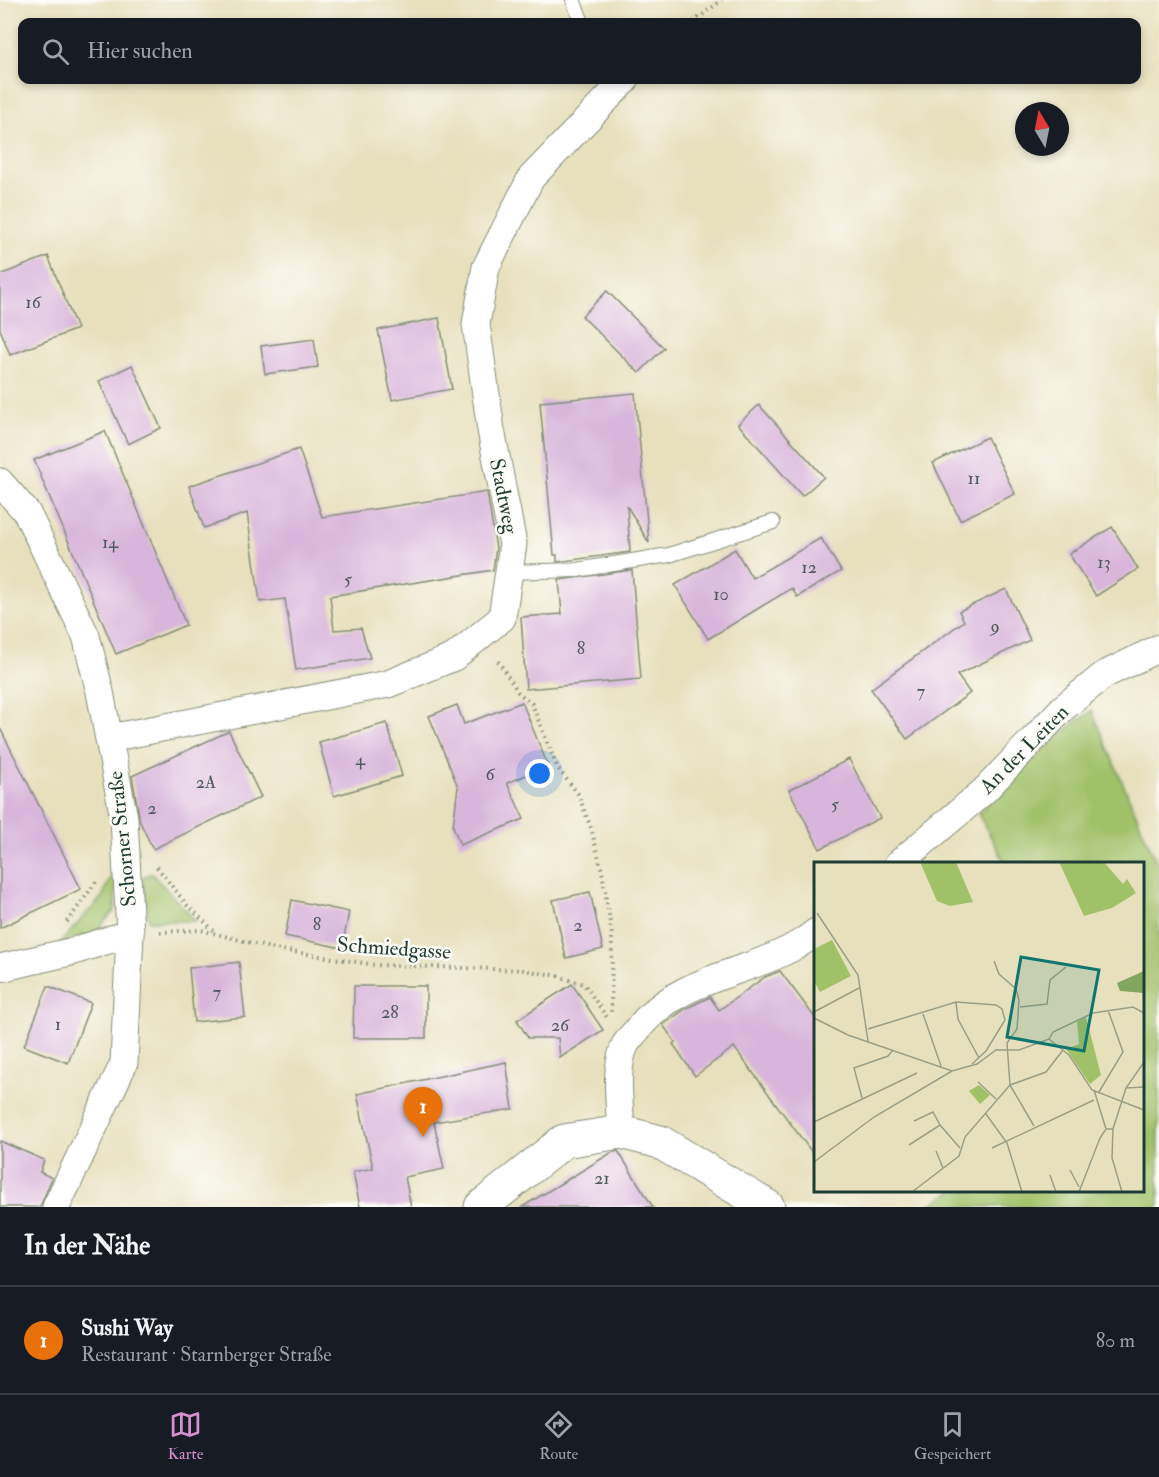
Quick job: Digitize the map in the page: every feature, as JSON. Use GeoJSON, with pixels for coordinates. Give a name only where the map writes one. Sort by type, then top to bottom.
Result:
{"type":"FeatureCollection","features":[{"type":"Feature","properties":{"kind":"main road"},"geometry":{"type":"LineString","coordinates":[[481,1207],[564,1141],[621,1132],[660,1142],[768,1207]]}},
{"type":"Feature","properties":{"kind":"street","name":"Stadtweg"},"geometry":{"type":"LineString","coordinates":[[110,738],[387,684],[454,657],[502,618],[513,544],[491,430],[476,324],[486,267],[531,178],[619,84]]}},
{"type":"Feature","properties":{"kind":"street","name":"Schorner Straße"},"geometry":{"type":"LineString","coordinates":[[0,482],[27,513],[86,636],[110,738],[123,818],[130,933],[124,1063],[56,1207]]}},
{"type":"Feature","properties":{"kind":"street","name":"An der Leiten"},"geometry":{"type":"LineString","coordinates":[[900,862],[984,791],[1062,708],[1104,675],[1159,648]]}},
{"type":"Feature","properties":{"kind":"street"},"geometry":{"type":"LineString","coordinates":[[0,968],[75,951],[130,933]]}},
{"type":"Feature","properties":{"kind":"street"},"geometry":{"type":"LineString","coordinates":[[621,1132],[620,1076],[625,1045],[652,1011],[710,978],[796,948],[814,934]]}},
{"type":"Feature","properties":{"kind":"lane"},"geometry":{"type":"LineString","coordinates":[[573,0],[580,18]]}},
{"type":"Feature","properties":{"kind":"lane"},"geometry":{"type":"LineString","coordinates":[[509,572],[577,570],[669,555],[773,522]]}},
{"type":"Feature","properties":{"kind":"path"},"geometry":{"type":"LineString","coordinates":[[698,18],[722,0]]}},
{"type":"Feature","properties":{"kind":"path","name":"Schmiedgasse"},"geometry":{"type":"LineString","coordinates":[[130,933],[201,930],[275,949],[376,965],[523,970],[554,975],[584,984],[611,1024],[612,935],[602,871],[591,828],[578,794],[557,767],[532,705],[518,692],[481,635]]}},
{"type":"Feature","properties":{"kind":"path"},"geometry":{"type":"LineString","coordinates":[[155,864],[187,905],[216,933]]}},
{"type":"Feature","properties":{"kind":"path"},"geometry":{"type":"LineString","coordinates":[[65,924],[101,875]]}},
{"type":"Feature","properties":{"kind":"green space"},"geometry":{"type":"Polygon","coordinates":[[[1092,711],[1159,868],[1159,1207],[926,1207],[951,1192],[1144,1192],[1144,862],[1004,862],[978,814],[1060,734],[1092,711]]]}},
{"type":"Feature","properties":{"kind":"green space"},"geometry":{"type":"Polygon","coordinates":[[[116,865],[115,910],[95,932],[58,945],[102,897],[116,865]]]}},
{"type":"Feature","properties":{"kind":"green space"},"geometry":{"type":"Polygon","coordinates":[[[151,873],[196,921],[149,921],[142,878],[151,873]]]}},
{"type":"Feature","properties":{"kind":"building"},"geometry":{"type":"Polygon","coordinates":[[[48,256],[77,329],[10,355],[0,329],[0,275],[48,256]]]}},
{"type":"Feature","properties":{"kind":"building"},"geometry":{"type":"Polygon","coordinates":[[[607,291],[664,348],[639,373],[582,316],[607,291]]]}},
{"type":"Feature","properties":{"kind":"building"},"geometry":{"type":"Polygon","coordinates":[[[439,318],[452,389],[392,400],[378,330],[439,318]]]}},
{"type":"Feature","properties":{"kind":"building"},"geometry":{"type":"Polygon","coordinates":[[[314,339],[318,367],[265,374],[261,346],[314,339]]]}},
{"type":"Feature","properties":{"kind":"building"},"geometry":{"type":"Polygon","coordinates":[[[132,365],[161,428],[128,444],[99,381],[132,365]]]}},
{"type":"Feature","properties":{"kind":"building"},"geometry":{"type":"Polygon","coordinates":[[[635,393],[649,543],[627,506],[630,552],[557,562],[557,555],[554,555],[540,402],[635,393]]]}},
{"type":"Feature","properties":{"kind":"building"},"geometry":{"type":"Polygon","coordinates":[[[759,405],[824,477],[802,496],[738,424],[759,405]]]}},
{"type":"Feature","properties":{"kind":"building"},"geometry":{"type":"Polygon","coordinates":[[[105,431],[186,625],[116,654],[34,460],[105,431]]]}},
{"type":"Feature","properties":{"kind":"building"},"geometry":{"type":"Polygon","coordinates":[[[987,437],[1015,494],[960,520],[933,463],[987,437]]]}},
{"type":"Feature","properties":{"kind":"building"},"geometry":{"type":"Polygon","coordinates":[[[299,449],[322,517],[487,492],[496,548],[493,570],[330,596],[334,630],[361,628],[370,658],[296,670],[285,599],[260,602],[247,513],[204,528],[189,486],[299,449]]]}},
{"type":"Feature","properties":{"kind":"building"},"geometry":{"type":"Polygon","coordinates":[[[1112,527],[1138,569],[1096,596],[1069,554],[1112,527]]]}},
{"type":"Feature","properties":{"kind":"building"},"geometry":{"type":"Polygon","coordinates":[[[821,538],[841,571],[797,597],[792,588],[708,639],[675,585],[735,549],[752,578],[821,538]]]}},
{"type":"Feature","properties":{"kind":"building"},"geometry":{"type":"Polygon","coordinates":[[[632,570],[641,679],[526,689],[521,617],[562,614],[559,580],[632,570]]]}},
{"type":"Feature","properties":{"kind":"building"},"geometry":{"type":"Polygon","coordinates":[[[1006,589],[1030,640],[957,675],[970,693],[907,739],[871,689],[964,621],[959,611],[1006,589]]]}},
{"type":"Feature","properties":{"kind":"building"},"geometry":{"type":"Polygon","coordinates":[[[522,702],[548,766],[507,783],[524,819],[460,845],[453,826],[458,787],[429,716],[457,705],[464,724],[522,702]]]}},
{"type":"Feature","properties":{"kind":"building"},"geometry":{"type":"Polygon","coordinates":[[[387,723],[402,776],[334,796],[319,742],[387,723]]]}},
{"type":"Feature","properties":{"kind":"building"},"geometry":{"type":"Polygon","coordinates":[[[0,728],[81,889],[0,928],[0,728]]]}},
{"type":"Feature","properties":{"kind":"building"},"geometry":{"type":"Polygon","coordinates":[[[229,731],[261,797],[153,849],[140,822],[132,776],[229,731]]]}},
{"type":"Feature","properties":{"kind":"building"},"geometry":{"type":"Polygon","coordinates":[[[849,759],[880,818],[820,849],[789,790],[849,759]]]}},
{"type":"Feature","properties":{"kind":"building"},"geometry":{"type":"Polygon","coordinates":[[[590,892],[603,949],[566,958],[553,900],[590,892]]]}},
{"type":"Feature","properties":{"kind":"building"},"geometry":{"type":"Polygon","coordinates":[[[292,900],[349,912],[342,948],[285,936],[292,900]]]}},
{"type":"Feature","properties":{"kind":"building"},"geometry":{"type":"Polygon","coordinates":[[[239,962],[245,1017],[194,1022],[189,968],[239,962]]]}},
{"type":"Feature","properties":{"kind":"building"},"geometry":{"type":"Polygon","coordinates":[[[780,971],[814,1016],[814,1155],[734,1047],[695,1076],[663,1025],[685,1009],[710,997],[719,1010],[765,977],[780,971]]]}},
{"type":"Feature","properties":{"kind":"building"},"geometry":{"type":"Polygon","coordinates":[[[572,984],[603,1030],[560,1058],[558,1038],[528,1038],[517,1020],[572,984]]]}},
{"type":"Feature","properties":{"kind":"building"},"geometry":{"type":"Polygon","coordinates":[[[48,986],[91,1003],[68,1063],[24,1046],[48,986]]]}},
{"type":"Feature","properties":{"kind":"building"},"geometry":{"type":"Polygon","coordinates":[[[354,986],[426,986],[426,1038],[353,1038],[354,986]]]}},
{"type":"Feature","properties":{"kind":"building"},"geometry":{"type":"Polygon","coordinates":[[[506,1062],[513,1109],[434,1122],[444,1169],[405,1177],[411,1207],[360,1207],[353,1172],[373,1168],[357,1094],[506,1062]]]}},
{"type":"Feature","properties":{"kind":"building"},"geometry":{"type":"Polygon","coordinates":[[[0,1141],[44,1160],[40,1172],[52,1178],[40,1207],[0,1207],[0,1141]]]}},
{"type":"Feature","properties":{"kind":"building"},"geometry":{"type":"Polygon","coordinates":[[[618,1151],[653,1207],[522,1207],[611,1153],[618,1151]]]}},
{"type":"Feature","properties":{"kind":"place","name":"Sushi Way"},"geometry":{"type":"Point","coordinates":[423,1137]}}]}
